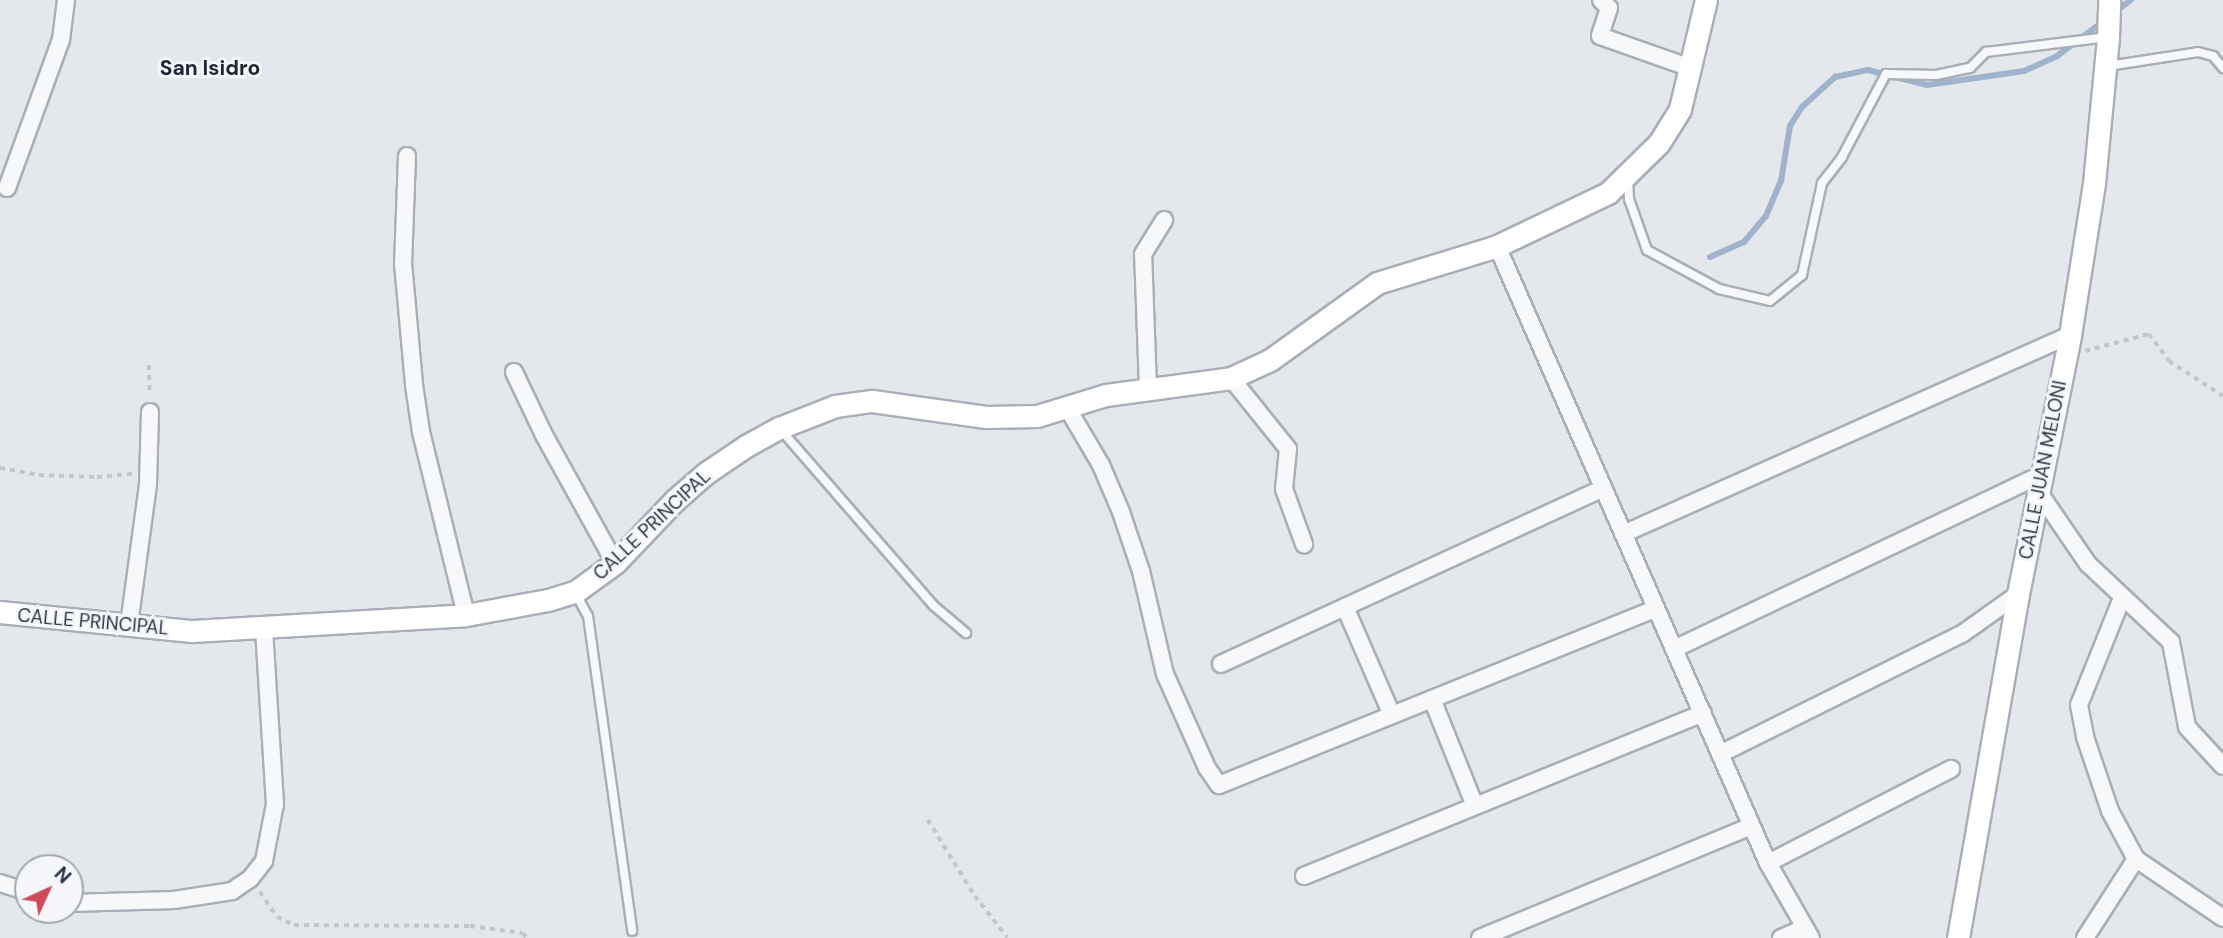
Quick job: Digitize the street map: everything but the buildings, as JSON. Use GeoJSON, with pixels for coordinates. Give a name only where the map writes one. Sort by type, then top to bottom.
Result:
{"type":"FeatureCollection","features":[{"type":"Feature","properties":{"kind":"street"},"geometry":{"type":"LineString","coordinates":[[7,188],[61,40],[66,0]]}},
{"type":"Feature","properties":{"kind":"street"},"geometry":{"type":"LineString","coordinates":[[1601,0],[1609,8],[1600,36],[1691,68]]}},
{"type":"Feature","properties":{"kind":"street","name":"CALLE PRINCIPAL"},"geometry":{"type":"LineString","coordinates":[[0,612],[192,631],[466,615],[575,593],[615,563],[706,473],[779,428],[835,406],[872,401],[986,417],[1037,416],[1068,409],[1106,395],[1231,378],[1270,360],[1377,283],[1497,246],[1608,193],[1659,143],[1680,109],[1706,0]]}},
{"type":"Feature","properties":{"kind":"street","name":"CALLE JUAN MELONI"},"geometry":{"type":"LineString","coordinates":[[1958,938],[2018,594],[2068,345],[2094,183],[2105,67],[2103,36],[2109,0]]}},
{"type":"Feature","properties":{"kind":"street"},"geometry":{"type":"LineString","coordinates":[[407,156],[403,263],[414,385],[421,432],[466,615]]}},
{"type":"Feature","properties":{"kind":"street"},"geometry":{"type":"LineString","coordinates":[[1148,388],[1143,254],[1164,220]]}},
{"type":"Feature","properties":{"kind":"street"},"geometry":{"type":"LineString","coordinates":[[1497,246],[1768,863],[1808,933],[1781,938]]}},
{"type":"Feature","properties":{"kind":"street"},"geometry":{"type":"LineString","coordinates":[[1623,534],[2068,345]]}},
{"type":"Feature","properties":{"kind":"street"},"geometry":{"type":"LineString","coordinates":[[514,372],[544,435],[615,563]]}},
{"type":"Feature","properties":{"kind":"street"},"geometry":{"type":"LineString","coordinates":[[1231,378],[1288,449],[1284,489],[1304,544]]}},
{"type":"Feature","properties":{"kind":"street"},"geometry":{"type":"LineString","coordinates":[[1068,409],[1101,465],[1121,512],[1141,571],[1165,674],[1207,768],[1219,785],[1656,608]]}},
{"type":"Feature","properties":{"kind":"street"},"geometry":{"type":"LineString","coordinates":[[129,625],[149,472],[150,412]]}},
{"type":"Feature","properties":{"kind":"street"},"geometry":{"type":"LineString","coordinates":[[1674,649],[2042,484],[2088,564],[2171,642],[2188,727],[2223,765]]}},
{"type":"Feature","properties":{"kind":"street"},"geometry":{"type":"LineString","coordinates":[[1221,664],[1603,488]]}},
{"type":"Feature","properties":{"kind":"street"},"geometry":{"type":"LineString","coordinates":[[1720,754],[1962,634],[2018,594]]}},
{"type":"Feature","properties":{"kind":"street"},"geometry":{"type":"LineString","coordinates":[[2122,598],[2079,705],[2085,737],[2110,811],[2136,859],[2223,918]]}},
{"type":"Feature","properties":{"kind":"street"},"geometry":{"type":"LineString","coordinates":[[1345,607],[1392,715]]}},
{"type":"Feature","properties":{"kind":"street"},"geometry":{"type":"LineString","coordinates":[[84,903],[174,900],[232,891],[250,879],[264,861],[275,804],[264,627]]}},
{"type":"Feature","properties":{"kind":"street"},"geometry":{"type":"LineString","coordinates":[[1432,699],[1475,806]]}},
{"type":"Feature","properties":{"kind":"street"},"geometry":{"type":"LineString","coordinates":[[1304,876],[1703,713]]}},
{"type":"Feature","properties":{"kind":"street"},"geometry":{"type":"LineString","coordinates":[[1768,863],[1951,769]]}},
{"type":"Feature","properties":{"kind":"street"},"geometry":{"type":"LineString","coordinates":[[1479,938],[1752,826]]}},
{"type":"Feature","properties":{"kind":"street"},"geometry":{"type":"LineString","coordinates":[[2085,938],[2136,859]]}},
{"type":"Feature","properties":{"kind":"lane"},"geometry":{"type":"LineString","coordinates":[[1628,176],[1629,199],[1647,250],[1719,289],[1770,301],[1802,275],[1822,183],[1842,157],[1885,76],[1936,75],[1970,68],[1986,52],[2103,36]]}},
{"type":"Feature","properties":{"kind":"lane"},"geometry":{"type":"LineString","coordinates":[[2105,67],[2198,52],[2213,56],[2223,68]]}},
{"type":"Feature","properties":{"kind":"lane"},"geometry":{"type":"LineString","coordinates":[[779,428],[934,606],[966,633]]}},
{"type":"Feature","properties":{"kind":"lane"},"geometry":{"type":"LineString","coordinates":[[575,593],[588,616],[632,931]]}},
{"type":"Feature","properties":{"kind":"path"},"geometry":{"type":"LineString","coordinates":[[2068,345],[2149,334],[2169,361],[2223,396]]}},
{"type":"Feature","properties":{"kind":"path"},"geometry":{"type":"LineString","coordinates":[[149,365],[150,412]]}},
{"type":"Feature","properties":{"kind":"path"},"geometry":{"type":"LineString","coordinates":[[0,468],[39,475],[97,477],[149,472]]}},
{"type":"Feature","properties":{"kind":"path"},"geometry":{"type":"LineString","coordinates":[[928,820],[975,896],[1008,938]]}},
{"type":"Feature","properties":{"kind":"path"},"geometry":{"type":"LineString","coordinates":[[250,879],[277,916],[294,925],[470,926],[523,933],[527,938]]}},
{"type":"Feature","properties":{"kind":"waterway"},"geometry":{"type":"LineString","coordinates":[[2115,12],[2131,0]]}},
{"type":"Feature","properties":{"kind":"waterway"},"geometry":{"type":"LineString","coordinates":[[1710,257],[1744,242],[1766,216],[1781,181],[1790,126],[1802,107],[1835,77],[1868,70],[1927,85],[2024,71],[2057,56],[2104,21]]}},
{"type":"Feature","properties":{"kind":"district","name":"San Isidro"},"geometry":{"type":"Point","coordinates":[210,68]}}]}
